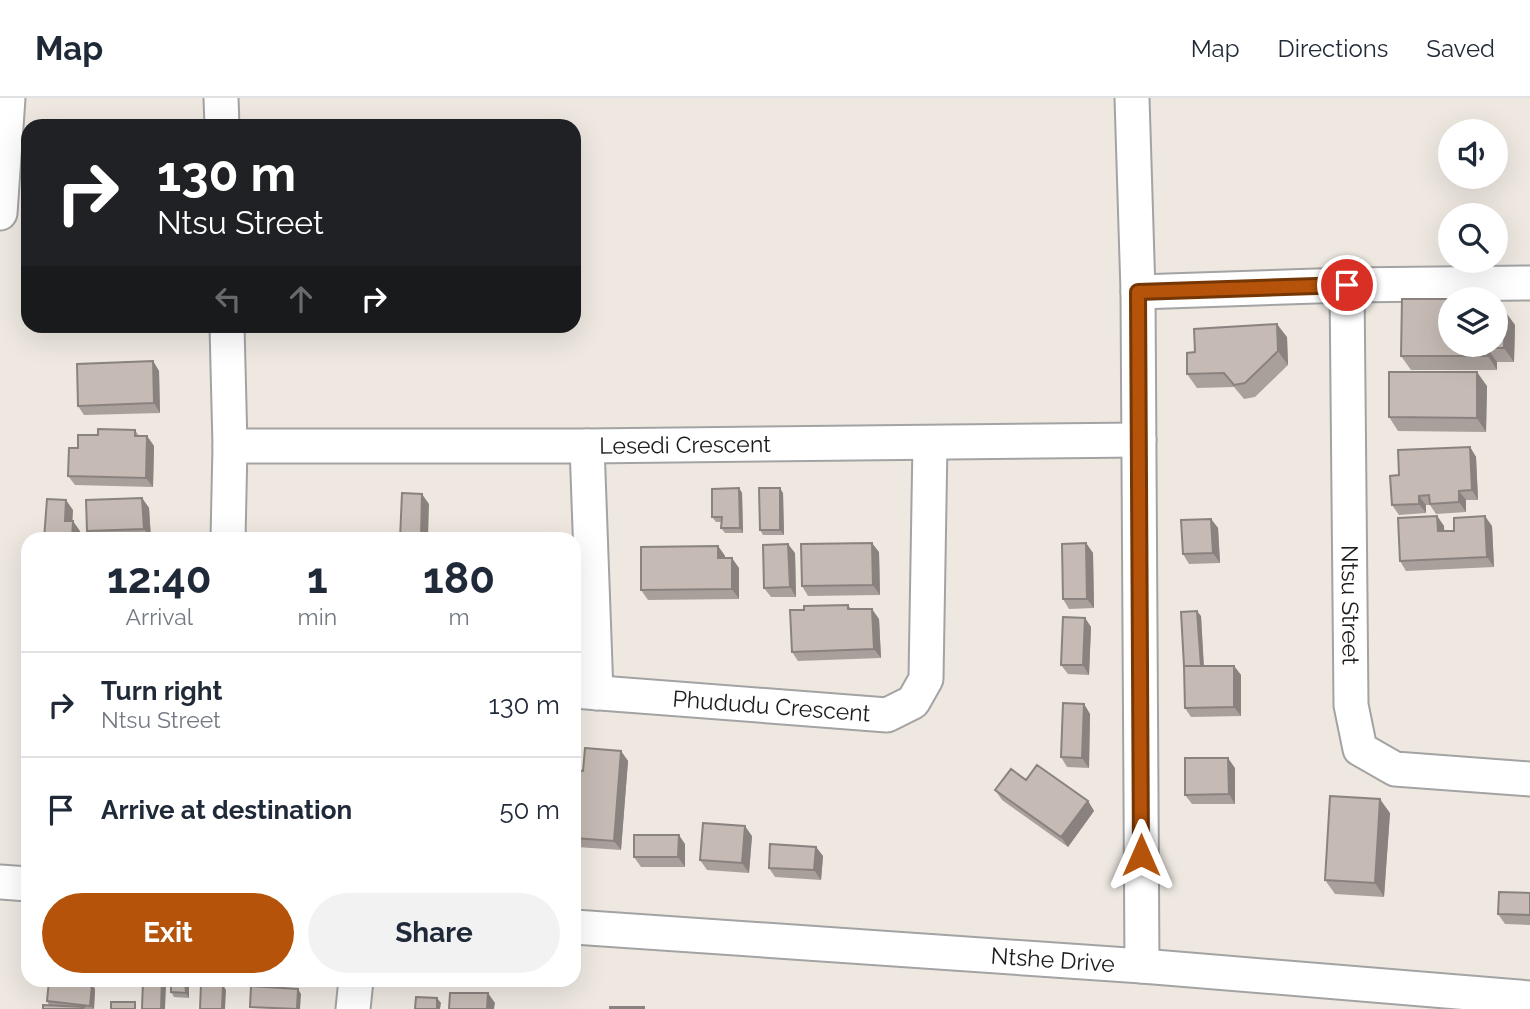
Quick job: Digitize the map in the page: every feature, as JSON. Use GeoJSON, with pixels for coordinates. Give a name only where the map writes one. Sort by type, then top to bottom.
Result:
{"type":"FeatureCollection","features":[{"type":"Feature","properties":{"kind":"street"},"geometry":{"type":"LineString","coordinates":[[0,213],[8,98]]}},
{"type":"Feature","properties":{"kind":"street"},"geometry":{"type":"LineString","coordinates":[[222,98],[222,119]]}},
{"type":"Feature","properties":{"kind":"street"},"geometry":{"type":"LineString","coordinates":[[1132,98],[1138,292],[1142,966]]}},
{"type":"Feature","properties":{"kind":"street"},"geometry":{"type":"LineString","coordinates":[[1138,292],[1347,285],[1530,284]]}},
{"type":"Feature","properties":{"kind":"street","name":"Ntsu Street"},"geometry":{"type":"LineString","coordinates":[[1347,285],[1351,705],[1360,749],[1395,769],[1530,779]]}},
{"type":"Feature","properties":{"kind":"street"},"geometry":{"type":"LineString","coordinates":[[228,333],[228,532]]}},
{"type":"Feature","properties":{"kind":"street","name":"Lesedi Crescent"},"geometry":{"type":"LineString","coordinates":[[230,446],[587,446],[1139,440]]}},
{"type":"Feature","properties":{"kind":"street","name":"Phududu Crescent"},"geometry":{"type":"LineString","coordinates":[[585,692],[887,715],[913,702],[926,679],[930,443]]}},
{"type":"Feature","properties":{"kind":"street"},"geometry":{"type":"LineString","coordinates":[[585,692],[587,446]]}},
{"type":"Feature","properties":{"kind":"street"},"geometry":{"type":"LineString","coordinates":[[0,882],[21,884]]}},
{"type":"Feature","properties":{"kind":"street","name":"Ntshe Drive"},"geometry":{"type":"LineString","coordinates":[[581,927],[1142,966],[1530,998]]}},
{"type":"Feature","properties":{"kind":"street"},"geometry":{"type":"LineString","coordinates":[[353,1009],[355,987]]}},
{"type":"Feature","properties":{"kind":"building"},"geometry":{"type":"Polygon","coordinates":[[[1402,299],[1438,299],[1438,356],[1401,356],[1402,299]]]}},
{"type":"Feature","properties":{"kind":"building"},"geometry":{"type":"Polygon","coordinates":[[[1277,324],[1278,351],[1245,383],[1234,385],[1224,373],[1187,374],[1187,353],[1195,352],[1194,329],[1277,324]]]}},
{"type":"Feature","properties":{"kind":"building"},"geometry":{"type":"Polygon","coordinates":[[[153,361],[154,403],[78,406],[77,364],[153,361]]]}},
{"type":"Feature","properties":{"kind":"building"},"geometry":{"type":"Polygon","coordinates":[[[1389,372],[1477,372],[1477,418],[1389,417],[1389,372]]]}},
{"type":"Feature","properties":{"kind":"building"},"geometry":{"type":"Polygon","coordinates":[[[98,429],[135,430],[135,436],[147,436],[146,478],[68,476],[69,448],[78,448],[78,435],[98,435],[98,429]]]}},
{"type":"Feature","properties":{"kind":"building"},"geometry":{"type":"Polygon","coordinates":[[[1470,447],[1472,490],[1459,491],[1459,502],[1430,504],[1429,495],[1419,496],[1419,504],[1392,505],[1390,476],[1399,475],[1398,450],[1470,447]]]}},
{"type":"Feature","properties":{"kind":"building"},"geometry":{"type":"Polygon","coordinates":[[[739,488],[740,528],[721,528],[722,517],[712,517],[712,489],[739,488]]]}},
{"type":"Feature","properties":{"kind":"building"},"geometry":{"type":"Polygon","coordinates":[[[759,488],[780,488],[780,530],[760,530],[759,488]]]}},
{"type":"Feature","properties":{"kind":"building"},"geometry":{"type":"Polygon","coordinates":[[[402,493],[422,494],[421,532],[400,532],[402,493]]]}},
{"type":"Feature","properties":{"kind":"building"},"geometry":{"type":"Polygon","coordinates":[[[142,498],[144,529],[87,531],[86,500],[142,498]]]}},
{"type":"Feature","properties":{"kind":"building"},"geometry":{"type":"Polygon","coordinates":[[[47,499],[66,500],[65,521],[73,521],[72,532],[45,532],[47,499]]]}},
{"type":"Feature","properties":{"kind":"building"},"geometry":{"type":"Polygon","coordinates":[[[1437,516],[1438,531],[1454,531],[1454,518],[1485,516],[1487,557],[1400,561],[1398,518],[1437,516]]]}},
{"type":"Feature","properties":{"kind":"building"},"geometry":{"type":"Polygon","coordinates":[[[1211,519],[1213,553],[1183,554],[1181,520],[1211,519]]]}},
{"type":"Feature","properties":{"kind":"building"},"geometry":{"type":"Polygon","coordinates":[[[872,543],[873,585],[802,586],[801,544],[872,543]]]}},
{"type":"Feature","properties":{"kind":"building"},"geometry":{"type":"Polygon","coordinates":[[[1086,543],[1087,599],[1063,599],[1062,544],[1086,543]]]}},
{"type":"Feature","properties":{"kind":"building"},"geometry":{"type":"Polygon","coordinates":[[[788,544],[790,587],[764,588],[763,545],[788,544]]]}},
{"type":"Feature","properties":{"kind":"building"},"geometry":{"type":"Polygon","coordinates":[[[718,546],[718,558],[732,558],[732,589],[641,590],[641,547],[718,546]]]}},
{"type":"Feature","properties":{"kind":"building"},"geometry":{"type":"Polygon","coordinates":[[[848,605],[848,609],[872,609],[874,649],[792,652],[790,610],[804,610],[804,606],[848,605]]]}},
{"type":"Feature","properties":{"kind":"building"},"geometry":{"type":"Polygon","coordinates":[[[1197,611],[1201,666],[1184,666],[1181,612],[1197,611]]]}},
{"type":"Feature","properties":{"kind":"building"},"geometry":{"type":"Polygon","coordinates":[[[1063,617],[1085,618],[1083,665],[1061,665],[1063,617]]]}},
{"type":"Feature","properties":{"kind":"building"},"geometry":{"type":"Polygon","coordinates":[[[1184,666],[1234,666],[1234,707],[1185,708],[1184,666]]]}},
{"type":"Feature","properties":{"kind":"building"},"geometry":{"type":"Polygon","coordinates":[[[1063,703],[1084,704],[1082,758],[1061,757],[1063,703]]]}},
{"type":"Feature","properties":{"kind":"building"},"geometry":{"type":"Polygon","coordinates":[[[585,748],[621,751],[614,841],[581,839],[585,748]]]}},
{"type":"Feature","properties":{"kind":"building"},"geometry":{"type":"Polygon","coordinates":[[[1185,758],[1228,758],[1229,794],[1185,795],[1185,758]]]}},
{"type":"Feature","properties":{"kind":"building"},"geometry":{"type":"Polygon","coordinates":[[[1037,765],[1088,801],[1061,837],[995,790],[1011,769],[1026,780],[1037,765]]]}},
{"type":"Feature","properties":{"kind":"building"},"geometry":{"type":"Polygon","coordinates":[[[1330,796],[1380,799],[1375,883],[1325,880],[1330,796]]]}},
{"type":"Feature","properties":{"kind":"building"},"geometry":{"type":"Polygon","coordinates":[[[703,823],[745,826],[742,863],[700,860],[703,823]]]}},
{"type":"Feature","properties":{"kind":"building"},"geometry":{"type":"Polygon","coordinates":[[[634,835],[679,835],[678,857],[634,857],[634,835]]]}},
{"type":"Feature","properties":{"kind":"building"},"geometry":{"type":"Polygon","coordinates":[[[770,844],[816,847],[814,870],[769,868],[770,844]]]}},
{"type":"Feature","properties":{"kind":"building"},"geometry":{"type":"Polygon","coordinates":[[[1499,892],[1530,893],[1530,915],[1498,914],[1499,892]]]}},
{"type":"Feature","properties":{"kind":"building"},"geometry":{"type":"Polygon","coordinates":[[[48,987],[92,987],[90,1006],[47,1001],[48,987]]]}},
{"type":"Feature","properties":{"kind":"building"},"geometry":{"type":"Polygon","coordinates":[[[143,987],[162,987],[161,1009],[142,1009],[143,987]]]}},
{"type":"Feature","properties":{"kind":"building"},"geometry":{"type":"Polygon","coordinates":[[[171,987],[186,987],[186,993],[171,992],[171,987]]]}},
{"type":"Feature","properties":{"kind":"building"},"geometry":{"type":"Polygon","coordinates":[[[201,987],[223,987],[222,1009],[200,1009],[201,987]]]}},
{"type":"Feature","properties":{"kind":"building"},"geometry":{"type":"Polygon","coordinates":[[[251,987],[298,989],[297,1009],[250,1007],[251,987]]]}},
{"type":"Feature","properties":{"kind":"building"},"geometry":{"type":"Polygon","coordinates":[[[450,993],[488,993],[487,1009],[449,1009],[450,993]]]}},
{"type":"Feature","properties":{"kind":"building"},"geometry":{"type":"Polygon","coordinates":[[[416,997],[437,998],[437,1009],[415,1009],[416,997]]]}},
{"type":"Feature","properties":{"kind":"building"},"geometry":{"type":"Polygon","coordinates":[[[111,1002],[135,1002],[135,1009],[111,1009],[111,1002]]]}},
{"type":"Feature","properties":{"kind":"building"},"geometry":{"type":"Polygon","coordinates":[[[43,1005],[84,1007],[43,1009],[43,1005]]]}},
{"type":"Feature","properties":{"kind":"building"},"geometry":{"type":"Polygon","coordinates":[[[644,1007],[644,1009],[610,1009],[644,1007]]]}},
{"type":"Feature","properties":{"kind":"route"},"geometry":{"type":"LineString","coordinates":[[1141,855],[1138,292],[1347,285]]}}]}
